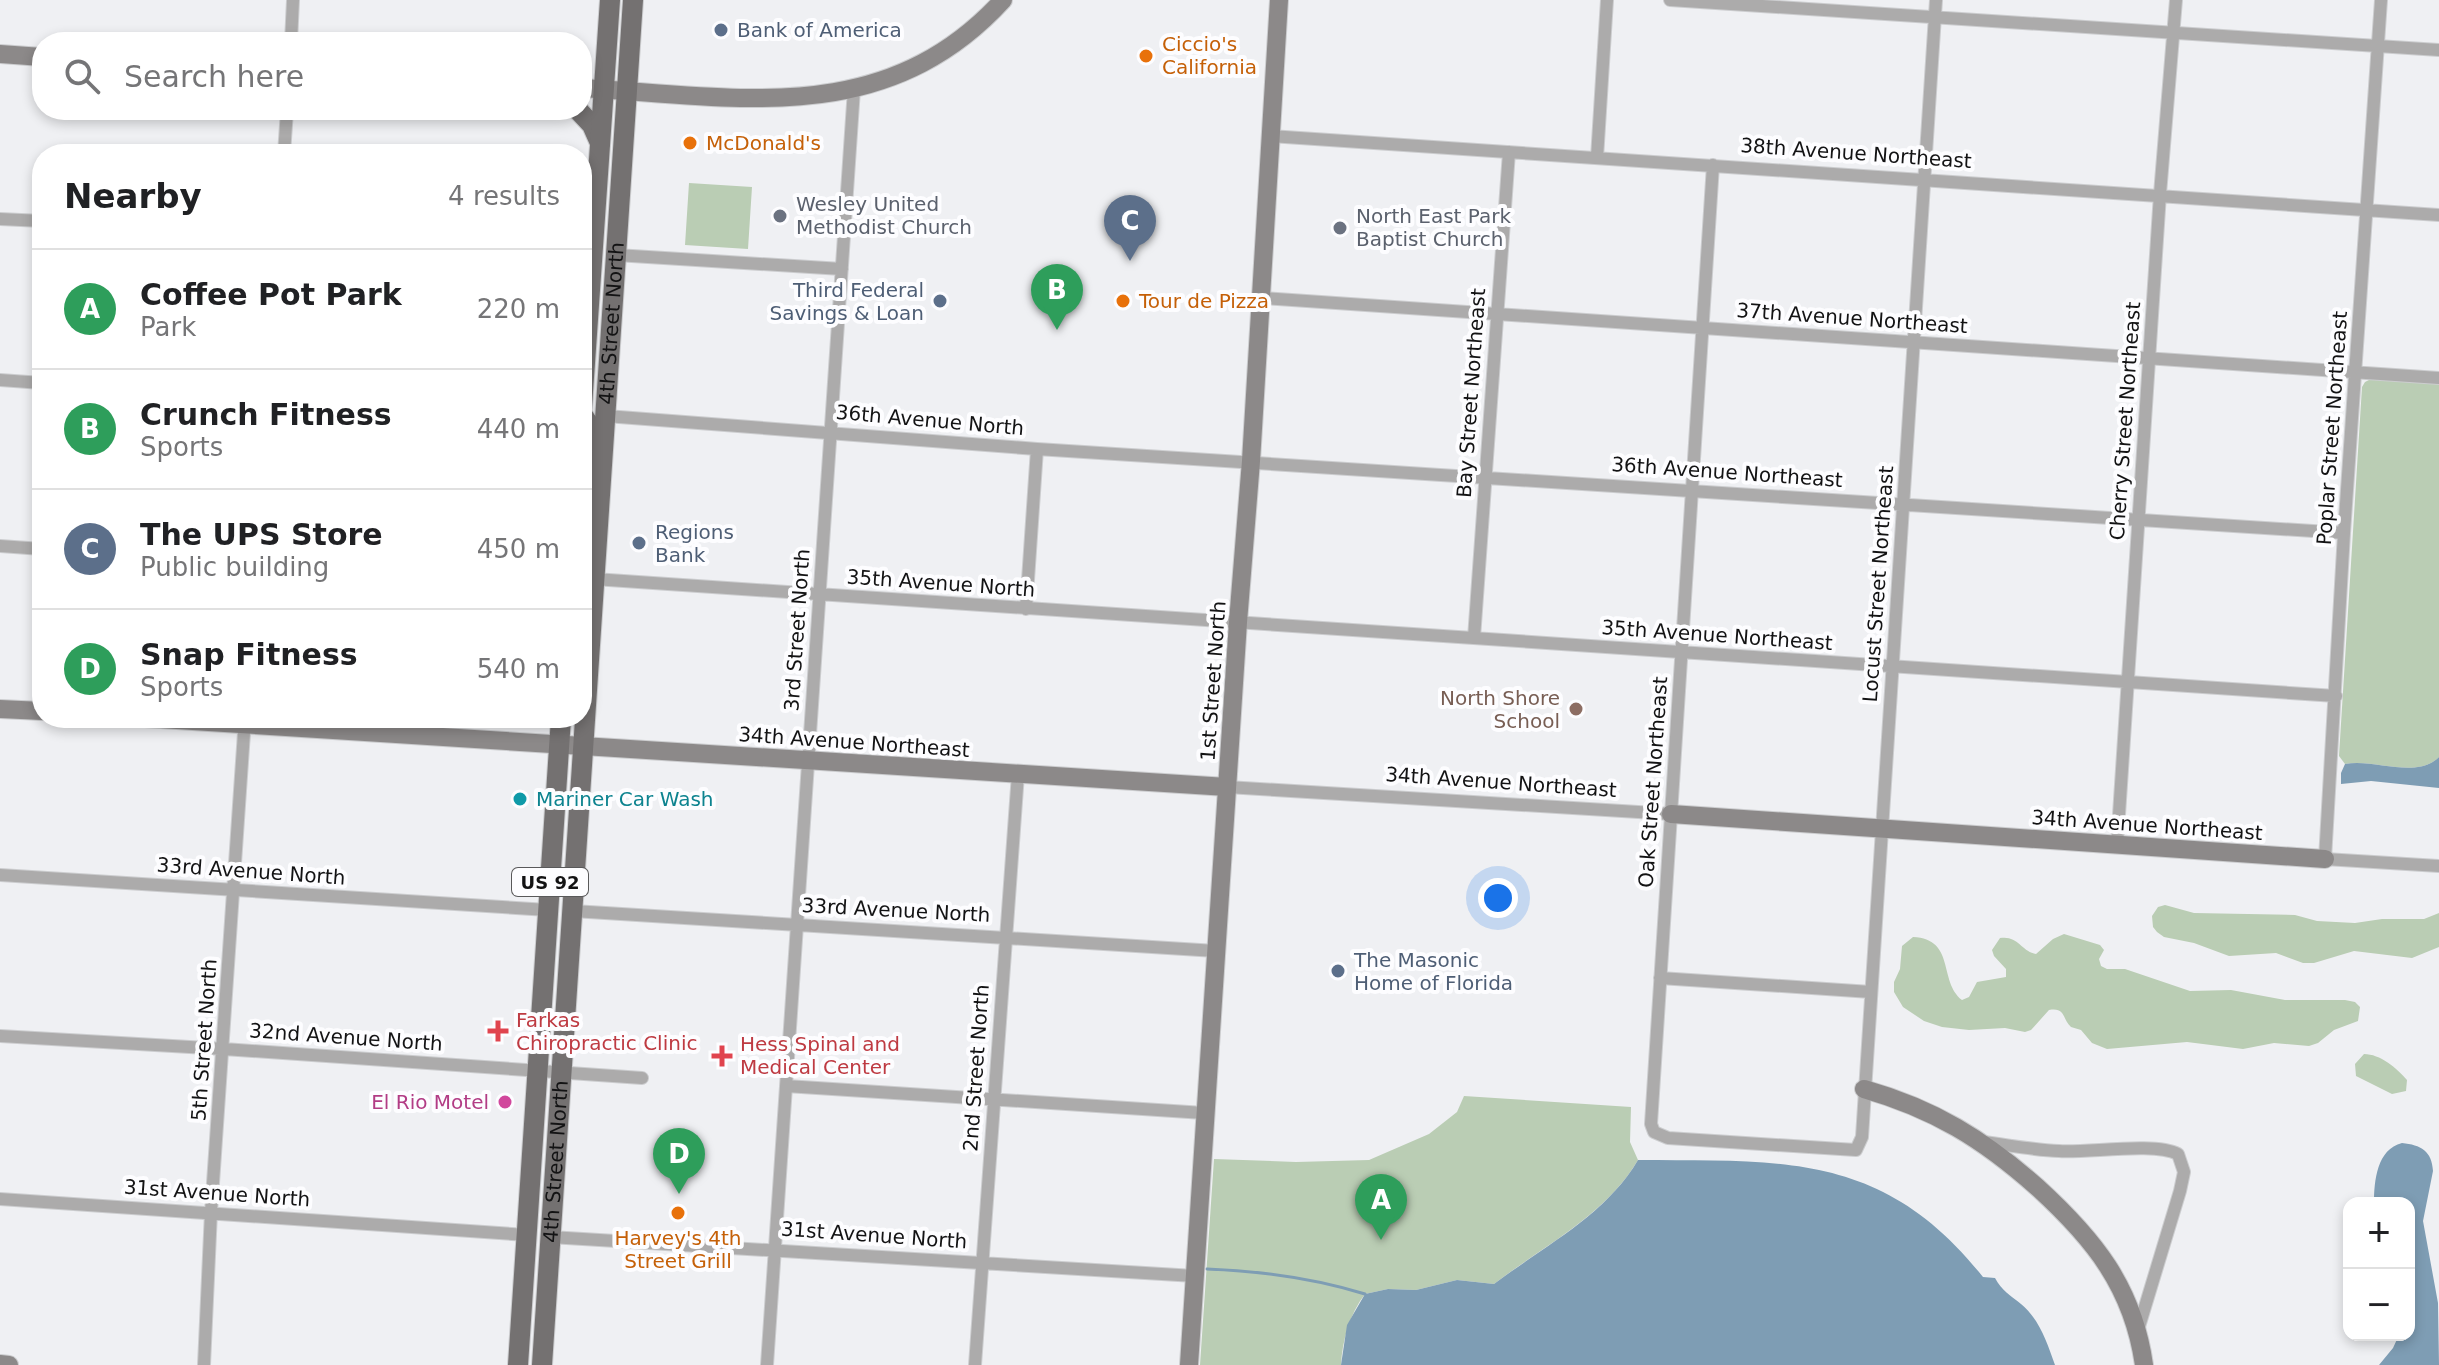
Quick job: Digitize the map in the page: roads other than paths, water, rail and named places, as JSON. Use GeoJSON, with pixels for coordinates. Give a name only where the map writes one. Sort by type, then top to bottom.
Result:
{"type":"FeatureCollection","features":[{"type":"Feature","properties":{"kind":"main road","name":"4th Street North"},"geometry":{"type":"LineString","coordinates":[[592,253],[610,0]]}},
{"type":"Feature","properties":{"kind":"main road","name":"4th Street North"},"geometry":{"type":"LineString","coordinates":[[592,610],[633,0]]}},
{"type":"Feature","properties":{"kind":"main road"},"geometry":{"type":"LineString","coordinates":[[587,120],[600,144]]}},
{"type":"Feature","properties":{"kind":"main road"},"geometry":{"type":"LineString","coordinates":[[592,253],[605,263],[601,339],[605,348],[610,350]]}},
{"type":"Feature","properties":{"kind":"main road","name":"4th Street North"},"geometry":{"type":"LineString","coordinates":[[518,1365],[560,728]]}},
{"type":"Feature","properties":{"kind":"main road","name":"4th Street North"},"geometry":{"type":"LineString","coordinates":[[542,1365],[584,728]]}},
{"type":"Feature","properties":{"kind":"main road"},"geometry":{"type":"LineString","coordinates":[[548,910],[556,914],[559,920],[557,971],[567,989]]}},
{"type":"Feature","properties":{"kind":"main road"},"geometry":{"type":"LineString","coordinates":[[532,1151],[543,1167],[539,1224],[550,1237]]}},
{"type":"Feature","properties":{"kind":"street"},"geometry":{"type":"LineString","coordinates":[[291,32],[293,0]]}},
{"type":"Feature","properties":{"kind":"street"},"geometry":{"type":"LineString","coordinates":[[592,88],[737,98],[831,94],[881,82],[936,56],[978,26],[1003,0]]}},
{"type":"Feature","properties":{"kind":"street","name":"1st Street North"},"geometry":{"type":"LineString","coordinates":[[1189,1365],[1262,298],[1279,0]]}},
{"type":"Feature","properties":{"kind":"street"},"geometry":{"type":"LineString","coordinates":[[1597,158],[1607,0]]}},
{"type":"Feature","properties":{"kind":"street"},"geometry":{"type":"LineString","coordinates":[[1670,0],[2439,50]]}},
{"type":"Feature","properties":{"kind":"street","name":"Locust Street Northeast"},"geometry":{"type":"LineString","coordinates":[[1837,1151],[1856,1150],[1860,1146],[1936,0]]}},
{"type":"Feature","properties":{"kind":"street","name":"Cherry Street Northeast"},"geometry":{"type":"LineString","coordinates":[[2117,845],[2160,194],[2176,0]]}},
{"type":"Feature","properties":{"kind":"street","name":"Poplar Street Northeast"},"geometry":{"type":"LineString","coordinates":[[2325,859],[2381,0]]}},
{"type":"Feature","properties":{"kind":"street"},"geometry":{"type":"LineString","coordinates":[[0,54],[32,56]]}},
{"type":"Feature","properties":{"kind":"street","name":"3rd Street North"},"geometry":{"type":"LineString","coordinates":[[767,1365],[854,89]]}},
{"type":"Feature","properties":{"kind":"street"},"geometry":{"type":"LineString","coordinates":[[285,144],[286,120]]}},
{"type":"Feature","properties":{"kind":"street","name":"38th Avenue Northeast"},"geometry":{"type":"LineString","coordinates":[[1270,136],[2439,215]]}},
{"type":"Feature","properties":{"kind":"street","name":"Bay Street Northeast"},"geometry":{"type":"LineString","coordinates":[[1474,638],[1509,152]]}},
{"type":"Feature","properties":{"kind":"street","name":"Oak Street Northeast"},"geometry":{"type":"LineString","coordinates":[[1713,165],[1650,1115],[1654,1132],[1660,1136],[1837,1151]]}},
{"type":"Feature","properties":{"kind":"street"},"geometry":{"type":"LineString","coordinates":[[0,219],[32,221]]}},
{"type":"Feature","properties":{"kind":"street"},"geometry":{"type":"LineString","coordinates":[[616,255],[842,269]]}},
{"type":"Feature","properties":{"kind":"street","name":"37th Avenue Northeast"},"geometry":{"type":"LineString","coordinates":[[1262,298],[2439,378]]}},
{"type":"Feature","properties":{"kind":"street"},"geometry":{"type":"LineString","coordinates":[[0,380],[32,382]]}},
{"type":"Feature","properties":{"kind":"street","name":"36th Avenue North"},"geometry":{"type":"LineString","coordinates":[[606,416],[1037,449],[1251,461]]}},
{"type":"Feature","properties":{"kind":"street"},"geometry":{"type":"LineString","coordinates":[[1026,609],[1037,449]]}},
{"type":"Feature","properties":{"kind":"street","name":"36th Avenue Northeast"},"geometry":{"type":"LineString","coordinates":[[1251,461],[2344,533]]}},
{"type":"Feature","properties":{"kind":"street"},"geometry":{"type":"LineString","coordinates":[[0,546],[32,548]]}},
{"type":"Feature","properties":{"kind":"street","name":"35th Avenue North"},"geometry":{"type":"LineString","coordinates":[[594,579],[1238,622]]}},
{"type":"Feature","properties":{"kind":"street","name":"35th Avenue Northeast"},"geometry":{"type":"LineString","coordinates":[[1238,622],[2336,696]]}},
{"type":"Feature","properties":{"kind":"street"},"geometry":{"type":"LineString","coordinates":[[0,709],[32,711]]}},
{"type":"Feature","properties":{"kind":"street","name":"5th Street North"},"geometry":{"type":"LineString","coordinates":[[204,1365],[211,1212],[245,728]]}},
{"type":"Feature","properties":{"kind":"street","name":"34th Avenue Northeast"},"geometry":{"type":"LineString","coordinates":[[341,728],[583,747],[1671,814],[2439,866]]}},
{"type":"Feature","properties":{"kind":"street","name":"2nd Street North"},"geometry":{"type":"LineString","coordinates":[[975,1365],[1018,774]]}},
{"type":"Feature","properties":{"kind":"street","name":"33rd Avenue North"},"geometry":{"type":"LineString","coordinates":[[0,875],[548,910]]}},
{"type":"Feature","properties":{"kind":"street","name":"33rd Avenue North"},"geometry":{"type":"LineString","coordinates":[[573,911],[1216,951]]}},
{"type":"Feature","properties":{"kind":"street"},"geometry":{"type":"LineString","coordinates":[[1660,978],[1871,992]]}},
{"type":"Feature","properties":{"kind":"street","name":"32nd Avenue North"},"geometry":{"type":"LineString","coordinates":[[0,1036],[642,1078]]}},
{"type":"Feature","properties":{"kind":"street"},"geometry":{"type":"LineString","coordinates":[[786,1086],[1204,1113]]}},
{"type":"Feature","properties":{"kind":"street"},"geometry":{"type":"LineString","coordinates":[[1864,1089],[1943,1118],[1982,1141],[2045,1195],[2094,1245],[2125,1295],[2138,1330],[2144,1365]]}},
{"type":"Feature","properties":{"kind":"street"},"geometry":{"type":"LineString","coordinates":[[1982,1141],[2055,1151],[2151,1148],[2168,1149],[2178,1154],[2184,1172],[2180,1191],[2138,1330]]}},
{"type":"Feature","properties":{"kind":"street","name":"31st Avenue North"},"geometry":{"type":"LineString","coordinates":[[0,1199],[527,1235]]}},
{"type":"Feature","properties":{"kind":"street","name":"31st Avenue North"},"geometry":{"type":"LineString","coordinates":[[550,1237],[1195,1276]]}},
{"type":"Feature","properties":{"kind":"street"},"geometry":{"type":"LineString","coordinates":[[0,1364],[9,1365]]}},
{"type":"Feature","properties":{"kind":"water"},"geometry":{"type":"Polygon","coordinates":[[[2439,757],[2439,788],[2371,781],[2341,784],[2345,764],[2407,768],[2430,764],[2439,757]]]}},
{"type":"Feature","properties":{"kind":"water"},"geometry":{"type":"Polygon","coordinates":[[[2402,1143],[2415,1145],[2428,1154],[2432,1164],[2423,1221],[2438,1303],[2439,1365],[2379,1365],[2396,1341],[2415,1341],[2415,1197],[2374,1197],[2376,1176],[2382,1159],[2394,1146],[2402,1143]]]}},
{"type":"Feature","properties":{"kind":"water"},"geometry":{"type":"Polygon","coordinates":[[[1638,1160],[1785,1164],[1828,1172],[1869,1185],[1908,1206],[1946,1236],[1983,1277],[1995,1278],[2003,1290],[2033,1317],[2055,1365],[1341,1365],[1347,1325],[1365,1294],[1388,1289],[1416,1290],[1457,1280],[1494,1284],[1592,1213],[1625,1180],[1638,1160]]]}},
{"type":"Feature","properties":{"kind":"waterway"},"geometry":{"type":"LineString","coordinates":[[1207,1269],[1287,1276],[1365,1294]]}},
{"type":"Feature","properties":{"kind":"place","name":"Bank of America"},"geometry":{"type":"Point","coordinates":[721,30]}},
{"type":"Feature","properties":{"kind":"place","name":"Ciccio's California"},"geometry":{"type":"Point","coordinates":[1146,56]}},
{"type":"Feature","properties":{"kind":"place","name":"McDonald's"},"geometry":{"type":"Point","coordinates":[690,143]}},
{"type":"Feature","properties":{"kind":"place","name":"Wesley United Methodist Church"},"geometry":{"type":"Point","coordinates":[780,216]}},
{"type":"Feature","properties":{"kind":"place","name":"North East Park Baptist Church"},"geometry":{"type":"Point","coordinates":[1340,228]}},
{"type":"Feature","properties":{"kind":"place","name":"The UPS Store"},"geometry":{"type":"Point","coordinates":[1130,261]}},
{"type":"Feature","properties":{"kind":"place","name":"Third Federal Savings & Loan"},"geometry":{"type":"Point","coordinates":[940,301]}},
{"type":"Feature","properties":{"kind":"place","name":"Tour de Pizza"},"geometry":{"type":"Point","coordinates":[1123,301]}},
{"type":"Feature","properties":{"kind":"place","name":"Crunch Fitness"},"geometry":{"type":"Point","coordinates":[1057,330]}},
{"type":"Feature","properties":{"kind":"place","name":"Regions Bank"},"geometry":{"type":"Point","coordinates":[639,543]}},
{"type":"Feature","properties":{"kind":"place","name":"North Shore School"},"geometry":{"type":"Point","coordinates":[1576,709]}},
{"type":"Feature","properties":{"kind":"place","name":"Mariner Car Wash"},"geometry":{"type":"Point","coordinates":[520,799]}},
{"type":"Feature","properties":{"kind":"place","name":"The Masonic Home of Florida"},"geometry":{"type":"Point","coordinates":[1338,971]}},
{"type":"Feature","properties":{"kind":"place","name":"Farkas Chiropractic Clinic"},"geometry":{"type":"Point","coordinates":[498,1031]}},
{"type":"Feature","properties":{"kind":"place","name":"Hess Spinal and Medical Center"},"geometry":{"type":"Point","coordinates":[722,1056]}},
{"type":"Feature","properties":{"kind":"place","name":"El Rio Motel"},"geometry":{"type":"Point","coordinates":[505,1102]}},
{"type":"Feature","properties":{"kind":"place","name":"Snap Fitness"},"geometry":{"type":"Point","coordinates":[679,1194]}},
{"type":"Feature","properties":{"kind":"place","name":"Harvey's 4th Street Grill"},"geometry":{"type":"Point","coordinates":[678,1213]}},
{"type":"Feature","properties":{"kind":"place","name":"Coffee Pot Park"},"geometry":{"type":"Point","coordinates":[1381,1240]}}]}
